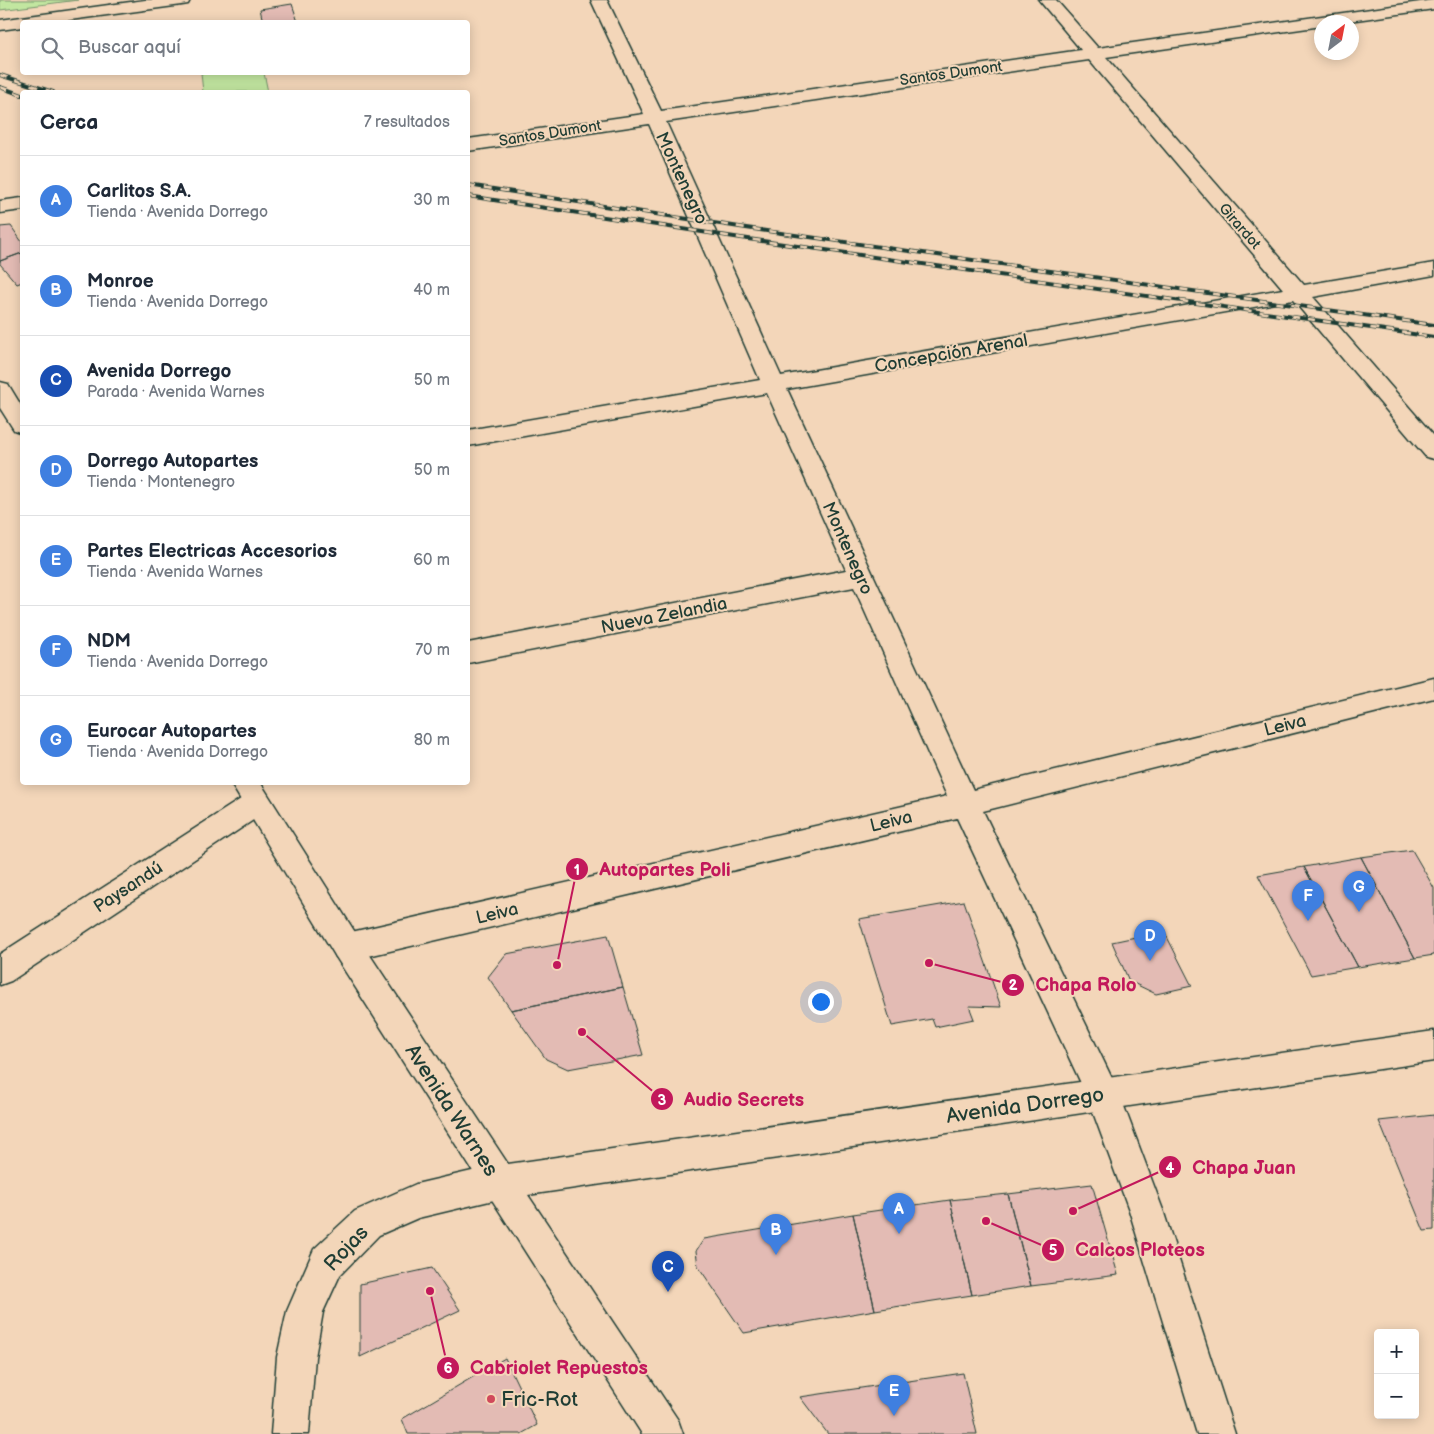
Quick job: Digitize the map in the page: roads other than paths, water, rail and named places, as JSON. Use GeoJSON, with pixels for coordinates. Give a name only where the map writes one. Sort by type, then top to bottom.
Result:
{"type":"FeatureCollection","features":[{"type":"Feature","properties":{"kind":"street"},"geometry":{"type":"LineString","coordinates":[[36,20],[182,0]]}},
{"type":"Feature","properties":{"kind":"street","name":"Montenegro"},"geometry":{"type":"LineString","coordinates":[[599,0],[653,117],[679,168],[730,288],[776,384],[860,577],[1102,1093],[1146,1210],[1216,1434]]}},
{"type":"Feature","properties":{"kind":"street","name":"Girardot"},"geometry":{"type":"LineString","coordinates":[[1047,0],[1434,451]]}},
{"type":"Feature","properties":{"kind":"street","name":"Santos Dumont"},"geometry":{"type":"LineString","coordinates":[[470,145],[1434,4]]}},
{"type":"Feature","properties":{"kind":"street"},"geometry":{"type":"LineString","coordinates":[[0,25],[20,22]]}},
{"type":"Feature","properties":{"kind":"street"},"geometry":{"type":"LineString","coordinates":[[0,207],[20,204]]}},
{"type":"Feature","properties":{"kind":"street","name":"Concepción Arenal"},"geometry":{"type":"LineString","coordinates":[[470,438],[1434,269]]}},
{"type":"Feature","properties":{"kind":"street"},"geometry":{"type":"LineString","coordinates":[[0,389],[20,423]]}},
{"type":"Feature","properties":{"kind":"street","name":"Nueva Zelandia"},"geometry":{"type":"LineString","coordinates":[[470,653],[860,577]]}},
{"type":"Feature","properties":{"kind":"street","name":"Leiva"},"geometry":{"type":"LineString","coordinates":[[347,947],[965,804],[1434,688]]}},
{"type":"Feature","properties":{"kind":"street","name":"Avenida Warnes"},"geometry":{"type":"LineString","coordinates":[[250,793],[498,1182],[664,1434]]}},
{"type":"Feature","properties":{"kind":"street","name":"Paysandú"},"geometry":{"type":"LineString","coordinates":[[0,971],[250,793]]}},
{"type":"Feature","properties":{"kind":"street","name":"Avenida Dorrego"},"geometry":{"type":"LineString","coordinates":[[498,1182],[1434,1046]]}},
{"type":"Feature","properties":{"kind":"street","name":"Rojas"},"geometry":{"type":"LineString","coordinates":[[290,1434],[296,1357],[305,1311],[328,1262],[366,1223],[416,1202],[498,1182]]}},
{"type":"Feature","properties":{"kind":"railway"},"geometry":{"type":"LineString","coordinates":[[0,75],[47,90]]}},
{"type":"Feature","properties":{"kind":"railway"},"geometry":{"type":"LineString","coordinates":[[0,87],[20,94]]}},
{"type":"Feature","properties":{"kind":"railway"},"geometry":{"type":"LineString","coordinates":[[470,185],[746,228],[1434,325]]}},
{"type":"Feature","properties":{"kind":"railway"},"geometry":{"type":"LineString","coordinates":[[470,196],[741,238],[1434,337]]}},
{"type":"Feature","properties":{"kind":"place","name":"Eurocar Autopartes"},"geometry":{"type":"Point","coordinates":[1359,912]}},
{"type":"Feature","properties":{"kind":"place","name":"NDM"},"geometry":{"type":"Point","coordinates":[1308,921]}},
{"type":"Feature","properties":{"kind":"place","name":"Dorrego Autopartes"},"geometry":{"type":"Point","coordinates":[1150,961]}},
{"type":"Feature","properties":{"kind":"place","name":"Chapa Rolo"},"geometry":{"type":"Point","coordinates":[929,963]}},
{"type":"Feature","properties":{"kind":"place","name":"Autopartes Poli"},"geometry":{"type":"Point","coordinates":[557,965]}},
{"type":"Feature","properties":{"kind":"place","name":"Audio Secrets"},"geometry":{"type":"Point","coordinates":[582,1032]}},
{"type":"Feature","properties":{"kind":"place","name":"Chapa Juan"},"geometry":{"type":"Point","coordinates":[1073,1211]}},
{"type":"Feature","properties":{"kind":"place","name":"Calcos Ploteos"},"geometry":{"type":"Point","coordinates":[986,1221]}},
{"type":"Feature","properties":{"kind":"place","name":"Carlitos S.A."},"geometry":{"type":"Point","coordinates":[899,1234]}},
{"type":"Feature","properties":{"kind":"place","name":"Monroe"},"geometry":{"type":"Point","coordinates":[776,1255]}},
{"type":"Feature","properties":{"kind":"place","name":"Cabriolet Repuestos"},"geometry":{"type":"Point","coordinates":[430,1291]}},
{"type":"Feature","properties":{"kind":"place","name":"Avenida Dorrego"},"geometry":{"type":"Point","coordinates":[668,1292]}},
{"type":"Feature","properties":{"kind":"place","name":"Fric-Rot"},"geometry":{"type":"Point","coordinates":[491,1399]}},
{"type":"Feature","properties":{"kind":"place","name":"Partes Electricas Accesorios"},"geometry":{"type":"Point","coordinates":[894,1416]}}]}
